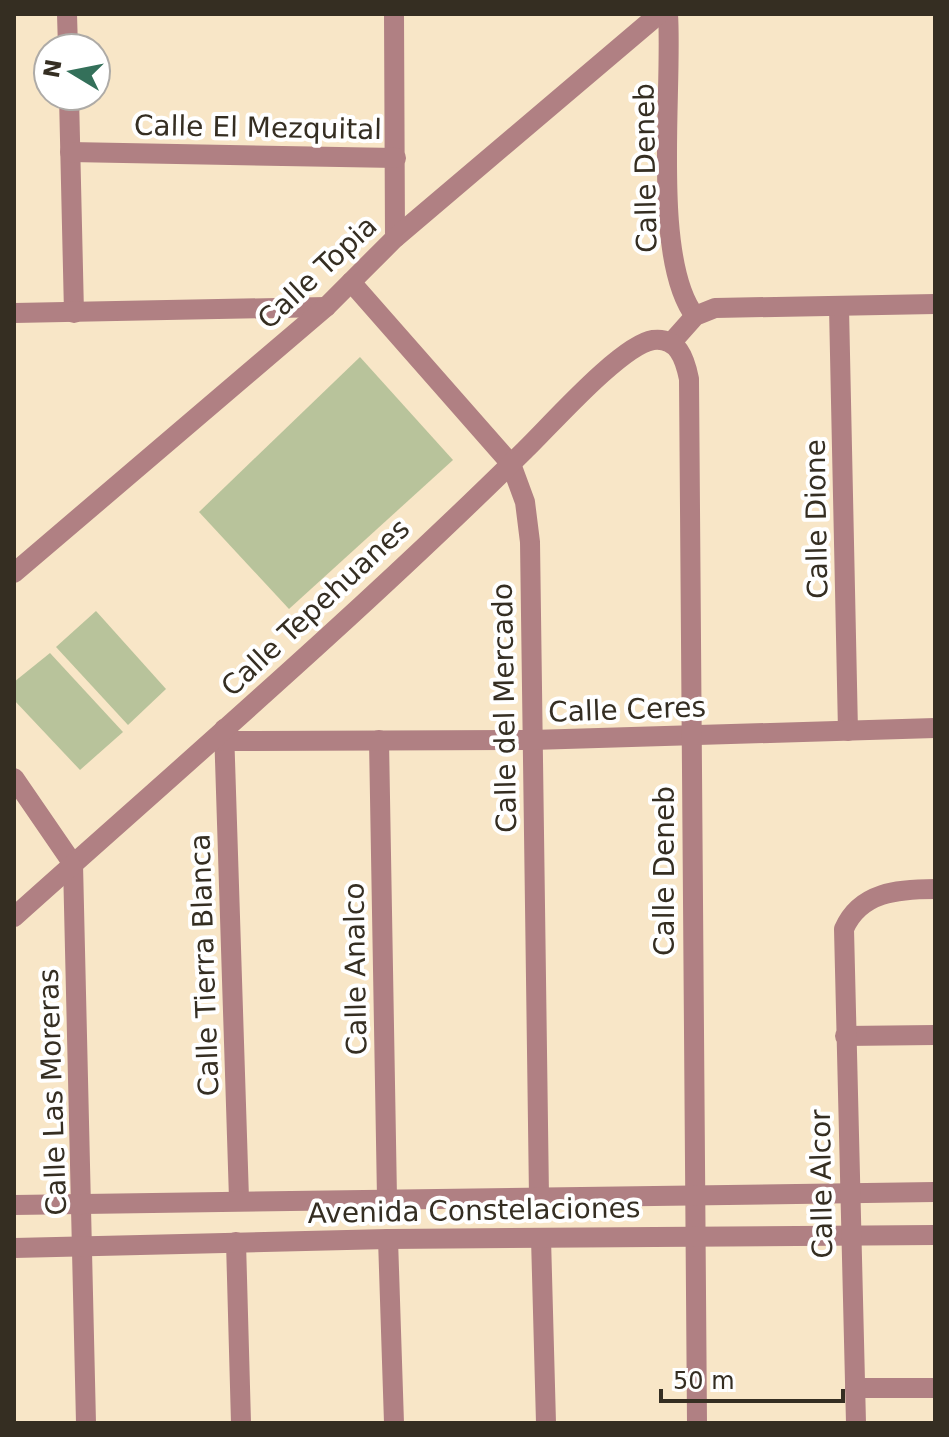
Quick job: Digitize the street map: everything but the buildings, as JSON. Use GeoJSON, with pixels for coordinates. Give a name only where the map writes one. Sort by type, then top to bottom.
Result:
{"type":"FeatureCollection","features":[{"type":"Feature","properties":{"kind":"street"},"geometry":{"type":"LineString","coordinates":[[394,14],[395,238]]}},
{"type":"Feature","properties":{"kind":"street","name":"Calle Topia"},"geometry":{"type":"LineString","coordinates":[[14,573],[326,307],[395,238],[659,14]]}},
{"type":"Feature","properties":{"kind":"street","name":"Calle Deneb"},"geometry":{"type":"LineString","coordinates":[[668,14],[672,247],[684,301],[695,316]]}},
{"type":"Feature","properties":{"kind":"street"},"geometry":{"type":"LineString","coordinates":[[69,112],[74,313]]}},
{"type":"Feature","properties":{"kind":"street","name":"Calle El Mezquital"},"geometry":{"type":"LineString","coordinates":[[70,152],[396,158]]}},
{"type":"Feature","properties":{"kind":"street","name":"Calle del Mercado"},"geometry":{"type":"LineString","coordinates":[[351,282],[511,464],[525,502],[530,542],[539,1197]]}},
{"type":"Feature","properties":{"kind":"street"},"geometry":{"type":"LineString","coordinates":[[695,316],[715,308],[935,304]]}},
{"type":"Feature","properties":{"kind":"street"},"geometry":{"type":"LineString","coordinates":[[14,313],[326,307]]}},
{"type":"Feature","properties":{"kind":"street","name":"Calle Dione"},"geometry":{"type":"LineString","coordinates":[[839,307],[848,731]]}},
{"type":"Feature","properties":{"kind":"street","name":"Calle Tepehuanes"},"geometry":{"type":"LineString","coordinates":[[14,917],[224,735],[618,360],[662,341],[695,316]]}},
{"type":"Feature","properties":{"kind":"street","name":"Calle Deneb"},"geometry":{"type":"LineString","coordinates":[[662,341],[681,351],[689,379],[697,1423]]}},
{"type":"Feature","properties":{"kind":"street","name":"Calle Ceres"},"geometry":{"type":"LineString","coordinates":[[224,735],[379,740],[532,740],[935,728]]}},
{"type":"Feature","properties":{"kind":"street","name":"Calle Tierra Blanca"},"geometry":{"type":"LineString","coordinates":[[224,735],[239,1199]]}},
{"type":"Feature","properties":{"kind":"street","name":"Calle Analco"},"geometry":{"type":"LineString","coordinates":[[379,740],[387,1198]]}},
{"type":"Feature","properties":{"kind":"street"},"geometry":{"type":"LineString","coordinates":[[14,778],[73,864]]}},
{"type":"Feature","properties":{"kind":"street","name":"Calle Las Moreras"},"geometry":{"type":"LineString","coordinates":[[73,864],[84,1203],[86,1423]]}},
{"type":"Feature","properties":{"kind":"street","name":"Calle Alcor"},"geometry":{"type":"LineString","coordinates":[[856,1423],[843,943],[849,917],[876,895],[935,889]]}},
{"type":"Feature","properties":{"kind":"street"},"geometry":{"type":"LineString","coordinates":[[845,1036],[935,1035]]}},
{"type":"Feature","properties":{"kind":"street","name":"Avenida Constelaciones"},"geometry":{"type":"LineString","coordinates":[[14,1205],[239,1199],[935,1192]]}},
{"type":"Feature","properties":{"kind":"street","name":"Avenida Constelaciones"},"geometry":{"type":"LineString","coordinates":[[14,1248],[388,1239],[935,1235]]}},
{"type":"Feature","properties":{"kind":"street"},"geometry":{"type":"LineString","coordinates":[[541,1238],[546,1423]]}},
{"type":"Feature","properties":{"kind":"street"},"geometry":{"type":"LineString","coordinates":[[388,1239],[394,1423]]}},
{"type":"Feature","properties":{"kind":"street"},"geometry":{"type":"LineString","coordinates":[[236,1242],[241,1423]]}},
{"type":"Feature","properties":{"kind":"street"},"geometry":{"type":"LineString","coordinates":[[855,1388],[935,1388]]}},
{"type":"Feature","properties":{"kind":"green space"},"geometry":{"type":"Polygon","coordinates":[[[360,357],[453,460],[289,609],[199,512],[360,357]]]}},
{"type":"Feature","properties":{"kind":"green space"},"geometry":{"type":"Polygon","coordinates":[[[96,611],[166,689],[128,725],[56,647],[96,611]]]}},
{"type":"Feature","properties":{"kind":"green space"},"geometry":{"type":"Polygon","coordinates":[[[50,653],[123,732],[80,770],[14,700],[14,682],[50,653]]]}}]}
